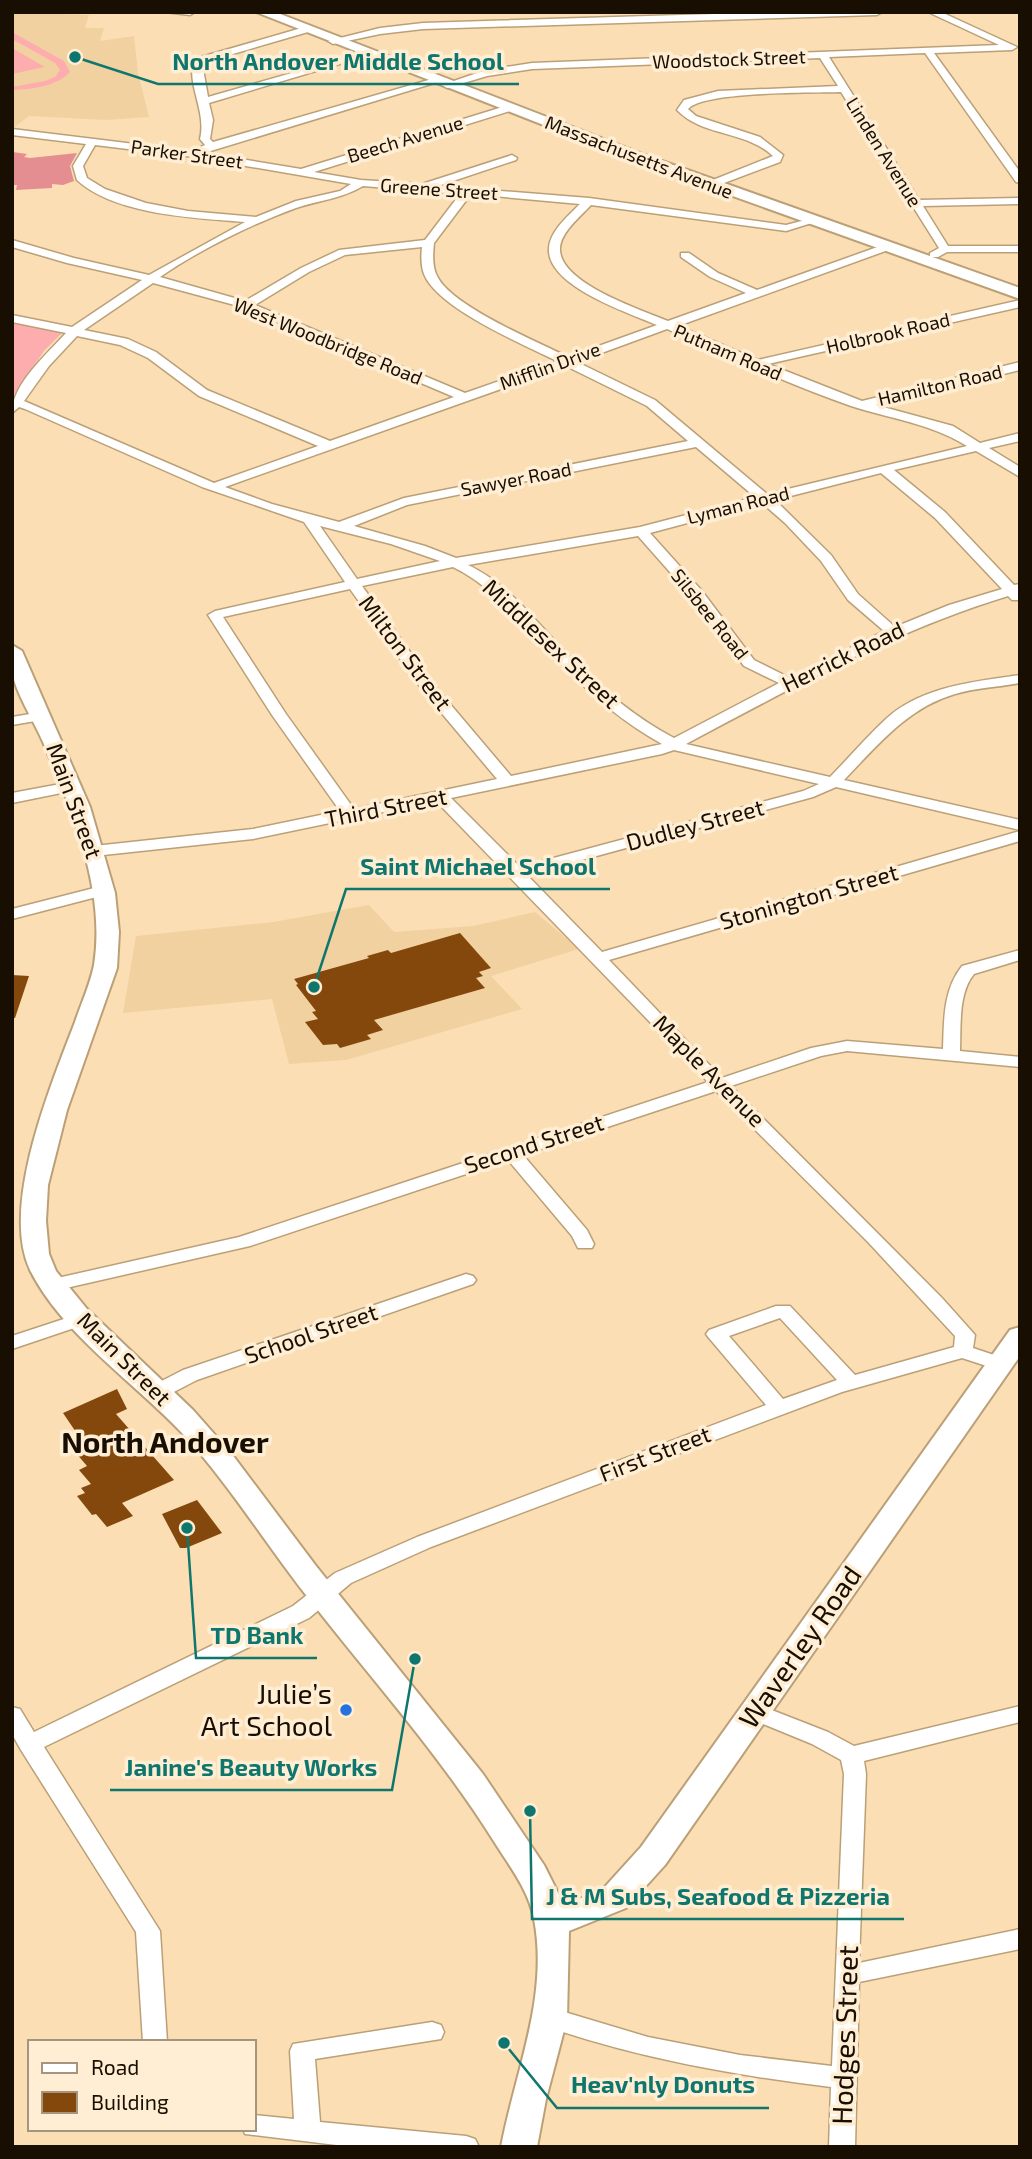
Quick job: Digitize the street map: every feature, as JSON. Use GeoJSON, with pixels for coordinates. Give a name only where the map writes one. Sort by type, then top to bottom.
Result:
{"type":"FeatureCollection","features":[{"type":"Feature","properties":{"kind":"main road","name":"Massachusetts Avenue"},"geometry":{"type":"LineString","coordinates":[[262,12],[712,184],[1020,294]]}},
{"type":"Feature","properties":{"kind":"main road","name":"Main Street"},"geometry":{"type":"LineString","coordinates":[[12,651],[42,716],[94,851],[108,921],[108,954],[51,1124],[39,1172],[22,1222],[42,1270],[82,1318],[225,1463],[322,1595],[359,1637],[496,1816],[536,1879],[552,1921],[551,2018],[528,2099],[519,2147]]}},
{"type":"Feature","properties":{"kind":"main road","name":"Waverley Road"},"geometry":{"type":"LineString","coordinates":[[552,1921],[576,1916],[614,1899],[653,1856],[1020,1336]]}},
{"type":"Feature","properties":{"kind":"street"},"geometry":{"type":"LineString","coordinates":[[170,12],[190,12]]}},
{"type":"Feature","properties":{"kind":"street"},"geometry":{"type":"LineString","coordinates":[[333,41],[380,31],[423,26],[877,12]]}},
{"type":"Feature","properties":{"kind":"street"},"geometry":{"type":"LineString","coordinates":[[933,12],[1016,49]]}},
{"type":"Feature","properties":{"kind":"street"},"geometry":{"type":"LineString","coordinates":[[211,146],[205,139],[207,133],[204,101],[196,73],[197,61],[305,30]]}},
{"type":"Feature","properties":{"kind":"street","name":"Woodstock Street"},"geometry":{"type":"LineString","coordinates":[[194,154],[211,146],[442,83],[518,67],[1016,49]]}},
{"type":"Feature","properties":{"kind":"street"},"geometry":{"type":"LineString","coordinates":[[928,51],[1020,180]]}},
{"type":"Feature","properties":{"kind":"street"},"geometry":{"type":"LineString","coordinates":[[204,101],[368,54]]}},
{"type":"Feature","properties":{"kind":"street","name":"Linden Avenue"},"geometry":{"type":"LineString","coordinates":[[823,55],[945,250]]}},
{"type":"Feature","properties":{"kind":"street"},"geometry":{"type":"LineString","coordinates":[[712,184],[761,168],[776,160],[778,155],[760,142],[695,119],[682,110],[688,102],[718,94],[845,89]]}},
{"type":"Feature","properties":{"kind":"street","name":"Beech Avenue"},"geometry":{"type":"LineString","coordinates":[[302,172],[509,108]]}},
{"type":"Feature","properties":{"kind":"street","name":"Parker Street"},"geometry":{"type":"LineString","coordinates":[[12,132],[194,154],[361,183]]}},
{"type":"Feature","properties":{"kind":"street"},"geometry":{"type":"LineString","coordinates":[[92,142],[78,166],[82,180],[97,188],[140,206],[255,220]]}},
{"type":"Feature","properties":{"kind":"street"},"geometry":{"type":"LineString","coordinates":[[421,188],[512,158]]}},
{"type":"Feature","properties":{"kind":"street","name":"Greene Street"},"geometry":{"type":"LineString","coordinates":[[14,405],[45,363],[75,331],[149,278],[255,220],[284,208],[344,194],[361,183],[589,201],[786,228],[813,221]]}},
{"type":"Feature","properties":{"kind":"street"},"geometry":{"type":"LineString","coordinates":[[468,191],[439,225],[428,243],[430,275],[443,293],[492,324],[651,404],[765,498],[809,539],[853,597],[892,631]]}},
{"type":"Feature","properties":{"kind":"street","name":"Putnam Road"},"geometry":{"type":"LineString","coordinates":[[589,201],[560,230],[553,253],[558,265],[588,291],[757,365],[862,405],[937,425],[980,447],[1020,473]]}},
{"type":"Feature","properties":{"kind":"street"},"geometry":{"type":"LineString","coordinates":[[918,203],[1020,201]]}},
{"type":"Feature","properties":{"kind":"street","name":"West Woodbridge Road"},"geometry":{"type":"LineString","coordinates":[[12,243],[71,261],[149,278],[246,305],[464,397]]}},
{"type":"Feature","properties":{"kind":"street"},"geometry":{"type":"LineString","coordinates":[[246,305],[305,270],[343,252],[428,243]]}},
{"type":"Feature","properties":{"kind":"street","name":"Mifflin Drive"},"geometry":{"type":"LineString","coordinates":[[214,487],[887,247]]}},
{"type":"Feature","properties":{"kind":"street"},"geometry":{"type":"LineString","coordinates":[[925,261],[945,250],[1020,249]]}},
{"type":"Feature","properties":{"kind":"street"},"geometry":{"type":"LineString","coordinates":[[685,255],[714,275],[755,293]]}},
{"type":"Feature","properties":{"kind":"street","name":"Holbrook Road"},"geometry":{"type":"LineString","coordinates":[[757,365],[769,359],[1020,303]]}},
{"type":"Feature","properties":{"kind":"street"},"geometry":{"type":"LineString","coordinates":[[12,318],[115,338],[142,349],[203,393],[328,445]]}},
{"type":"Feature","properties":{"kind":"street","name":"Hamilton Road"},"geometry":{"type":"LineString","coordinates":[[862,405],[1020,366]]}},
{"type":"Feature","properties":{"kind":"street","name":"Middlesex Street"},"geometry":{"type":"LineString","coordinates":[[14,405],[270,508],[415,548],[455,563],[504,596],[565,660],[612,702],[674,744],[833,783],[1018,823]]}},
{"type":"Feature","properties":{"kind":"street","name":"Lyman Road"},"geometry":{"type":"LineString","coordinates":[[350,814],[279,715],[215,615],[455,563],[641,531],[765,498],[1020,437]]}},
{"type":"Feature","properties":{"kind":"street","name":"Sawyer Road"},"geometry":{"type":"LineString","coordinates":[[339,527],[404,502],[697,443]]}},
{"type":"Feature","properties":{"kind":"street"},"geometry":{"type":"LineString","coordinates":[[884,469],[940,515],[1017,592]]}},
{"type":"Feature","properties":{"kind":"street","name":"Milton Street"},"geometry":{"type":"LineString","coordinates":[[307,518],[429,687],[509,783]]}},
{"type":"Feature","properties":{"kind":"street","name":"Silsbee Road"},"geometry":{"type":"LineString","coordinates":[[641,531],[696,594],[749,663],[790,683]]}},
{"type":"Feature","properties":{"kind":"street","name":"Herrick Road"},"geometry":{"type":"LineString","coordinates":[[674,744],[892,631],[980,599],[1017,592]]}},
{"type":"Feature","properties":{"kind":"street"},"geometry":{"type":"LineString","coordinates":[[833,783],[893,720],[914,707],[951,690],[1020,679]]}},
{"type":"Feature","properties":{"kind":"street"},"geometry":{"type":"LineString","coordinates":[[12,721],[42,716]]}},
{"type":"Feature","properties":{"kind":"street","name":"Third Street"},"geometry":{"type":"LineString","coordinates":[[94,851],[253,834],[646,755],[674,744]]}},
{"type":"Feature","properties":{"kind":"street","name":"Dudley Street"},"geometry":{"type":"LineString","coordinates":[[516,873],[808,794],[833,783]]}},
{"type":"Feature","properties":{"kind":"street"},"geometry":{"type":"LineString","coordinates":[[12,798],[71,787]]}},
{"type":"Feature","properties":{"kind":"street","name":"Maple Avenue"},"geometry":{"type":"LineString","coordinates":[[441,797],[718,1083],[793,1154],[931,1296],[965,1335],[963,1351]]}},
{"type":"Feature","properties":{"kind":"street","name":"Stonington Street"},"geometry":{"type":"LineString","coordinates":[[599,958],[1018,823]]}},
{"type":"Feature","properties":{"kind":"street"},"geometry":{"type":"LineString","coordinates":[[12,914],[102,891]]}},
{"type":"Feature","properties":{"kind":"street"},"geometry":{"type":"LineString","coordinates":[[951,1055],[958,987],[962,975],[987,963],[1020,955]]}},
{"type":"Feature","properties":{"kind":"street","name":"Second Street"},"geometry":{"type":"LineString","coordinates":[[53,1284],[243,1242],[718,1083],[796,1058],[847,1046],[1020,1062]]}},
{"type":"Feature","properties":{"kind":"street"},"geometry":{"type":"LineString","coordinates":[[510,1152],[586,1244]]}},
{"type":"Feature","properties":{"kind":"street","name":"School Street"},"geometry":{"type":"LineString","coordinates":[[157,1392],[190,1376],[466,1280]]}},
{"type":"Feature","properties":{"kind":"street"},"geometry":{"type":"LineString","coordinates":[[779,1407],[716,1334],[783,1310],[850,1382]]}},
{"type":"Feature","properties":{"kind":"street"},"geometry":{"type":"LineString","coordinates":[[12,1343],[82,1318]]}},
{"type":"Feature","properties":{"kind":"street"},"geometry":{"type":"LineString","coordinates":[[963,1351],[999,1364]]}},
{"type":"Feature","properties":{"kind":"street","name":"First Street"},"geometry":{"type":"LineString","coordinates":[[29,1744],[301,1612],[342,1578],[421,1544],[779,1407],[850,1382],[963,1351]]}},
{"type":"Feature","properties":{"kind":"street"},"geometry":{"type":"LineString","coordinates":[[754,1711],[820,1738],[852,1755],[1020,1714]]}},
{"type":"Feature","properties":{"kind":"street"},"geometry":{"type":"LineString","coordinates":[[12,1715],[148,1931],[155,2040]]}},
{"type":"Feature","properties":{"kind":"street","name":"Hodges Street"},"geometry":{"type":"LineString","coordinates":[[842,2147],[855,1774],[852,1755]]}},
{"type":"Feature","properties":{"kind":"street"},"geometry":{"type":"LineString","coordinates":[[847,1975],[1020,1939]]}},
{"type":"Feature","properties":{"kind":"street"},"geometry":{"type":"LineString","coordinates":[[551,2018],[648,2047],[740,2065],[844,2078]]}},
{"type":"Feature","properties":{"kind":"street"},"geometry":{"type":"LineString","coordinates":[[308,2130],[302,2051],[432,2032]]}},
{"type":"Feature","properties":{"kind":"street"},"geometry":{"type":"LineString","coordinates":[[256,2126],[466,2147]]}},
{"type":"Feature","properties":{"kind":"shaded area"},"geometry":{"type":"Polygon","coordinates":[[[12,12],[89,15],[85,28],[104,28],[100,41],[134,36],[138,73],[149,117],[106,120],[29,116],[12,129],[12,12]]]}},
{"type":"Feature","properties":{"kind":"shaded area"},"geometry":{"type":"Polygon","coordinates":[[[12,32],[64,61],[70,72],[51,84],[12,90],[12,87],[55,77],[60,70],[55,63],[12,39],[12,32]]]}},
{"type":"Feature","properties":{"kind":"shaded area"},"geometry":{"type":"Polygon","coordinates":[[[12,48],[45,67],[12,74],[12,48]]]}},
{"type":"Feature","properties":{"kind":"shaded area"},"geometry":{"type":"Polygon","coordinates":[[[13,152],[27,154],[24,157],[30,158],[77,153],[70,166],[74,181],[63,185],[52,184],[52,188],[16,190],[17,185],[12,185],[13,152]]]}},
{"type":"Feature","properties":{"kind":"shaded area"},"geometry":{"type":"Polygon","coordinates":[[[12,321],[63,332],[44,351],[12,398],[12,321]]]}},
{"type":"Feature","properties":{"kind":"shaded area"},"geometry":{"type":"Polygon","coordinates":[[[369,905],[394,932],[473,926],[535,912],[579,949],[491,976],[522,1009],[346,1060],[289,1064],[272,999],[123,1013],[136,936],[273,922],[369,905]]]}},
{"type":"Feature","properties":{"kind":"building"},"geometry":{"type":"Polygon","coordinates":[[[460,933],[491,968],[479,972],[483,976],[476,978],[485,988],[374,1020],[383,1030],[367,1035],[371,1039],[340,1048],[337,1044],[323,1045],[305,1022],[318,1019],[312,1012],[316,1011],[294,979],[388,950],[391,953],[460,933]]]}},
{"type":"Feature","properties":{"kind":"building"},"geometry":{"type":"Polygon","coordinates":[[[12,975],[29,976],[15,1018],[12,1018],[12,975]]]}},
{"type":"Feature","properties":{"kind":"building"},"geometry":{"type":"Polygon","coordinates":[[[117,1389],[127,1409],[116,1414],[174,1480],[122,1503],[133,1516],[107,1527],[96,1514],[92,1515],[77,1496],[85,1493],[81,1488],[91,1484],[79,1470],[87,1466],[70,1446],[82,1441],[63,1413],[117,1389]]]}},
{"type":"Feature","properties":{"kind":"building"},"geometry":{"type":"Polygon","coordinates":[[[197,1500],[222,1533],[180,1548],[162,1514],[197,1500]]]}},
{"type":"Feature","properties":{"kind":"place","name":"North Andover Middle School"},"geometry":{"type":"Point","coordinates":[75,57]}},
{"type":"Feature","properties":{"kind":"place","name":"Saint Michael School"},"geometry":{"type":"Point","coordinates":[314,987]}},
{"type":"Feature","properties":{"kind":"place","name":"TD Bank"},"geometry":{"type":"Point","coordinates":[187,1528]}},
{"type":"Feature","properties":{"kind":"place","name":"Janine's Beauty Works"},"geometry":{"type":"Point","coordinates":[415,1659]}},
{"type":"Feature","properties":{"kind":"place","name":"Julie’s Art School"},"geometry":{"type":"Point","coordinates":[346,1710]}},
{"type":"Feature","properties":{"kind":"place","name":"J & M Subs, Seafood & Pizzeria"},"geometry":{"type":"Point","coordinates":[530,1811]}},
{"type":"Feature","properties":{"kind":"place","name":"Heav'nly Donuts"},"geometry":{"type":"Point","coordinates":[504,2043]}},
{"type":"Feature","properties":{"kind":"district","name":"North Andover"},"geometry":{"type":"Point","coordinates":[165,1443]}}]}
